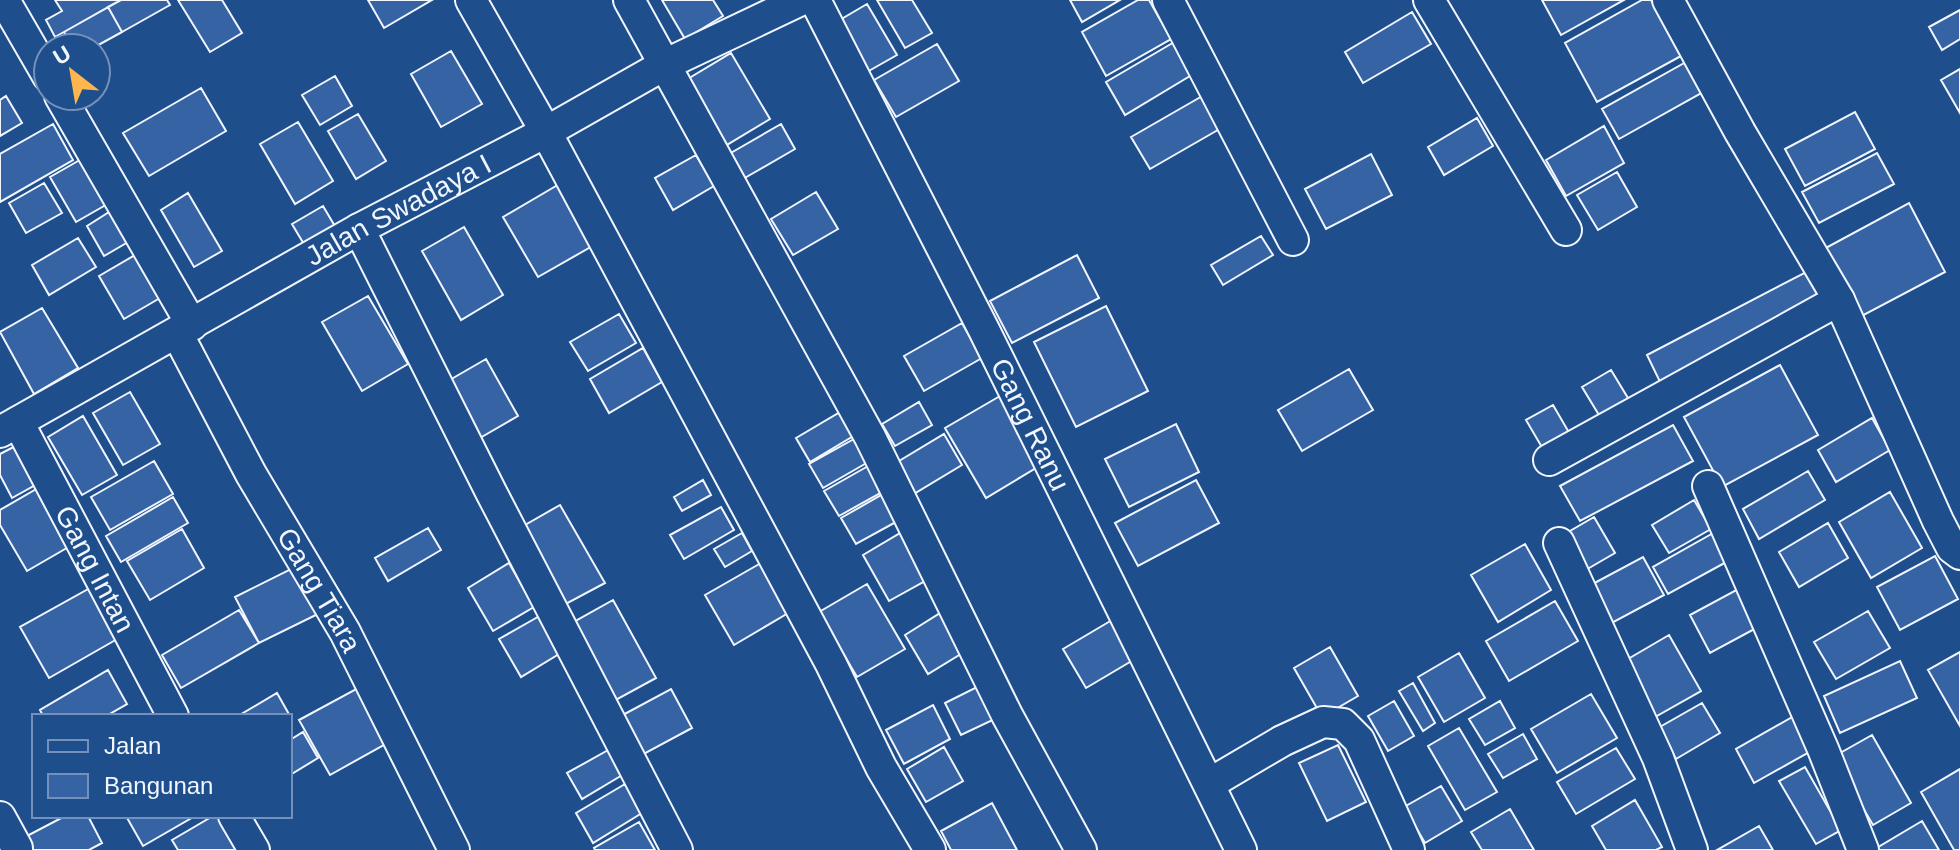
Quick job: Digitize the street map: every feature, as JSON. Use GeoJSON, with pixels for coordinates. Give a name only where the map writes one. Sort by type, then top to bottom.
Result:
{"type":"FeatureCollection","features":[{"type":"Feature","properties":{"kind":"street"},"geometry":{"type":"LineString","coordinates":[[4,0],[32,48]]}},
{"type":"Feature","properties":{"kind":"street"},"geometry":{"type":"LineString","coordinates":[[471,0],[546,132],[831,664],[881,767],[930,850]]}},
{"type":"Feature","properties":{"kind":"street"},"geometry":{"type":"LineString","coordinates":[[629,0],[870,437],[1007,715],[1081,850]]}},
{"type":"Feature","properties":{"kind":"street","name":"Jalan Swadaya I"},"geometry":{"type":"LineString","coordinates":[[9,427],[359,229],[546,132],[664,65],[801,0]]}},
{"type":"Feature","properties":{"kind":"street","name":"Gang Ranu"},"geometry":{"type":"LineString","coordinates":[[815,0],[984,330],[1241,850]]}},
{"type":"Feature","properties":{"kind":"street"},"geometry":{"type":"LineString","coordinates":[[1168,0],[1293,240]]}},
{"type":"Feature","properties":{"kind":"street"},"geometry":{"type":"LineString","coordinates":[[1429,0],[1566,230]]}},
{"type":"Feature","properties":{"kind":"street"},"geometry":{"type":"LineString","coordinates":[[1668,0],[1740,132],[1839,300],[1938,521],[1952,548],[1960,554]]}},
{"type":"Feature","properties":{"kind":"street","name":"Gang Tiara"},"geometry":{"type":"LineString","coordinates":[[69,112],[184,329],[251,474],[345,632],[454,850]]}},
{"type":"Feature","properties":{"kind":"street"},"geometry":{"type":"LineString","coordinates":[[359,229],[677,850]]}},
{"type":"Feature","properties":{"kind":"street"},"geometry":{"type":"LineString","coordinates":[[1549,460],[1839,300]]}},
{"type":"Feature","properties":{"kind":"street","name":"Gang Intan"},"geometry":{"type":"LineString","coordinates":[[9,427],[172,714]]}},
{"type":"Feature","properties":{"kind":"street"},"geometry":{"type":"LineString","coordinates":[[1708,486],[1823,749],[1863,850]]}},
{"type":"Feature","properties":{"kind":"street"},"geometry":{"type":"LineString","coordinates":[[1559,543],[1658,758],[1692,850]]}},
{"type":"Feature","properties":{"kind":"street"},"geometry":{"type":"LineString","coordinates":[[1209,784],[1323,722],[1343,724],[1359,740],[1409,850]]}},
{"type":"Feature","properties":{"kind":"street"},"geometry":{"type":"LineString","coordinates":[[0,817],[17,848]]}},
{"type":"Feature","properties":{"kind":"street"},"geometry":{"type":"LineString","coordinates":[[235,818],[254,850]]}},
{"type":"Feature","properties":{"kind":"building"},"geometry":{"type":"Polygon","coordinates":[[[55,0],[121,0],[64,32],[52,32],[46,20],[62,11],[55,0]]]}},
{"type":"Feature","properties":{"kind":"building"},"geometry":{"type":"Polygon","coordinates":[[[121,0],[167,0],[170,5],[122,32],[108,7],[121,0]]]}},
{"type":"Feature","properties":{"kind":"building"},"geometry":{"type":"Polygon","coordinates":[[[178,0],[222,0],[242,33],[210,52],[178,0]]]}},
{"type":"Feature","properties":{"kind":"building"},"geometry":{"type":"Polygon","coordinates":[[[368,0],[432,0],[384,28],[368,0]]]}},
{"type":"Feature","properties":{"kind":"building"},"geometry":{"type":"Polygon","coordinates":[[[662,0],[713,0],[723,16],[685,39],[662,0]]]}},
{"type":"Feature","properties":{"kind":"building"},"geometry":{"type":"Polygon","coordinates":[[[877,0],[912,0],[932,33],[905,48],[877,0]]]}},
{"type":"Feature","properties":{"kind":"building"},"geometry":{"type":"Polygon","coordinates":[[[1070,0],[1120,0],[1082,22],[1070,0]]]}},
{"type":"Feature","properties":{"kind":"building"},"geometry":{"type":"Polygon","coordinates":[[[1138,0],[1149,0],[1171,39],[1106,76],[1082,32],[1138,0]]]}},
{"type":"Feature","properties":{"kind":"building"},"geometry":{"type":"Polygon","coordinates":[[[1542,0],[1624,0],[1561,35],[1542,0]]]}},
{"type":"Feature","properties":{"kind":"building"},"geometry":{"type":"Polygon","coordinates":[[[1642,0],[1651,0],[1681,56],[1597,102],[1565,43],[1642,0]]]}},
{"type":"Feature","properties":{"kind":"building"},"geometry":{"type":"Polygon","coordinates":[[[867,4],[897,55],[867,72],[838,21],[867,4]]]}},
{"type":"Feature","properties":{"kind":"building"},"geometry":{"type":"Polygon","coordinates":[[[108,7],[122,32],[112,38],[112,32],[64,32],[108,7]]]}},
{"type":"Feature","properties":{"kind":"building"},"geometry":{"type":"Polygon","coordinates":[[[1960,10],[1960,39],[1942,50],[1929,27],[1960,10]]]}},
{"type":"Feature","properties":{"kind":"building"},"geometry":{"type":"Polygon","coordinates":[[[1412,12],[1431,44],[1363,83],[1345,52],[1412,12]]]}},
{"type":"Feature","properties":{"kind":"building"},"geometry":{"type":"Polygon","coordinates":[[[1176,41],[1195,73],[1125,115],[1106,82],[1176,41]]]}},
{"type":"Feature","properties":{"kind":"building"},"geometry":{"type":"Polygon","coordinates":[[[937,44],[959,81],[896,117],[874,80],[937,44]]]}},
{"type":"Feature","properties":{"kind":"building"},"geometry":{"type":"Polygon","coordinates":[[[451,51],[482,104],[441,127],[411,74],[451,51]]]}},
{"type":"Feature","properties":{"kind":"building"},"geometry":{"type":"Polygon","coordinates":[[[731,53],[770,119],[725,146],[686,80],[731,53]]]}},
{"type":"Feature","properties":{"kind":"building"},"geometry":{"type":"Polygon","coordinates":[[[1686,62],[1703,92],[1619,139],[1602,109],[1686,62]]]}},
{"type":"Feature","properties":{"kind":"building"},"geometry":{"type":"Polygon","coordinates":[[[1960,69],[1960,113],[1941,80],[1960,69]]]}},
{"type":"Feature","properties":{"kind":"building"},"geometry":{"type":"Polygon","coordinates":[[[335,76],[352,106],[320,125],[302,95],[335,76]]]}},
{"type":"Feature","properties":{"kind":"building"},"geometry":{"type":"Polygon","coordinates":[[[201,88],[226,131],[149,176],[123,133],[201,88]]]}},
{"type":"Feature","properties":{"kind":"building"},"geometry":{"type":"Polygon","coordinates":[[[1211,91],[1230,123],[1150,169],[1131,137],[1211,91]]]}},
{"type":"Feature","properties":{"kind":"building"},"geometry":{"type":"Polygon","coordinates":[[[6,96],[22,123],[0,136],[0,100],[6,96]]]}},
{"type":"Feature","properties":{"kind":"building"},"geometry":{"type":"Polygon","coordinates":[[[1855,112],[1875,149],[1805,186],[1785,149],[1855,112]]]}},
{"type":"Feature","properties":{"kind":"building"},"geometry":{"type":"Polygon","coordinates":[[[358,114],[386,161],[356,179],[328,131],[358,114]]]}},
{"type":"Feature","properties":{"kind":"building"},"geometry":{"type":"Polygon","coordinates":[[[1477,118],[1493,146],[1444,175],[1428,147],[1477,118]]]}},
{"type":"Feature","properties":{"kind":"building"},"geometry":{"type":"Polygon","coordinates":[[[298,122],[333,181],[295,204],[260,144],[298,122]]]}},
{"type":"Feature","properties":{"kind":"building"},"geometry":{"type":"Polygon","coordinates":[[[53,124],[73,160],[0,202],[0,154],[53,124]]]}},
{"type":"Feature","properties":{"kind":"building"},"geometry":{"type":"Polygon","coordinates":[[[781,124],[795,149],[743,179],[729,154],[781,124]]]}},
{"type":"Feature","properties":{"kind":"building"},"geometry":{"type":"Polygon","coordinates":[[[1604,126],[1624,163],[1566,196],[1546,160],[1604,126]]]}},
{"type":"Feature","properties":{"kind":"building"},"geometry":{"type":"Polygon","coordinates":[[[1877,153],[1894,184],[1819,223],[1802,192],[1877,153]]]}},
{"type":"Feature","properties":{"kind":"building"},"geometry":{"type":"Polygon","coordinates":[[[1371,154],[1392,195],[1326,229],[1305,189],[1371,154]]]}},
{"type":"Feature","properties":{"kind":"building"},"geometry":{"type":"Polygon","coordinates":[[[696,155],[714,186],[673,210],[655,178],[696,155]]]}},
{"type":"Feature","properties":{"kind":"building"},"geometry":{"type":"Polygon","coordinates":[[[85,157],[111,202],[76,222],[50,177],[85,157]]]}},
{"type":"Feature","properties":{"kind":"building"},"geometry":{"type":"Polygon","coordinates":[[[1617,172],[1637,207],[1598,230],[1577,195],[1617,172]]]}},
{"type":"Feature","properties":{"kind":"building"},"geometry":{"type":"Polygon","coordinates":[[[44,183],[62,213],[26,233],[9,203],[44,183]]]}},
{"type":"Feature","properties":{"kind":"building"},"geometry":{"type":"Polygon","coordinates":[[[561,183],[596,244],[538,277],[503,217],[561,183]]]}},
{"type":"Feature","properties":{"kind":"building"},"geometry":{"type":"Polygon","coordinates":[[[816,192],[838,229],[793,255],[771,219],[816,192]]]}},
{"type":"Feature","properties":{"kind":"building"},"geometry":{"type":"Polygon","coordinates":[[[188,193],[222,251],[194,267],[161,210],[188,193]]]}},
{"type":"Feature","properties":{"kind":"building"},"geometry":{"type":"Polygon","coordinates":[[[1909,203],[1945,272],[1858,318],[1822,250],[1909,203]]]}},
{"type":"Feature","properties":{"kind":"building"},"geometry":{"type":"Polygon","coordinates":[[[323,206],[336,228],[305,246],[292,224],[323,206]]]}},
{"type":"Feature","properties":{"kind":"building"},"geometry":{"type":"Polygon","coordinates":[[[117,207],[135,238],[104,256],[87,226],[117,207]]]}},
{"type":"Feature","properties":{"kind":"building"},"geometry":{"type":"Polygon","coordinates":[[[464,227],[503,295],[461,320],[422,251],[464,227]]]}},
{"type":"Feature","properties":{"kind":"building"},"geometry":{"type":"Polygon","coordinates":[[[1261,236],[1273,255],[1223,285],[1211,265],[1261,236]]]}},
{"type":"Feature","properties":{"kind":"building"},"geometry":{"type":"Polygon","coordinates":[[[78,238],[96,267],[49,295],[32,265],[78,238]]]}},
{"type":"Feature","properties":{"kind":"building"},"geometry":{"type":"Polygon","coordinates":[[[147,248],[172,291],[124,319],[99,276],[147,248]]]}},
{"type":"Feature","properties":{"kind":"building"},"geometry":{"type":"Polygon","coordinates":[[[1077,255],[1099,298],[1012,343],[990,301],[1077,255]]]}},
{"type":"Feature","properties":{"kind":"building"},"geometry":{"type":"Polygon","coordinates":[[[1812,269],[1827,300],[1662,386],[1647,355],[1812,269]]]}},
{"type":"Feature","properties":{"kind":"building"},"geometry":{"type":"Polygon","coordinates":[[[368,296],[408,364],[362,391],[322,322],[368,296]]]}},
{"type":"Feature","properties":{"kind":"building"},"geometry":{"type":"Polygon","coordinates":[[[1106,306],[1148,391],[1076,427],[1034,342],[1106,306]]]}},
{"type":"Feature","properties":{"kind":"building"},"geometry":{"type":"Polygon","coordinates":[[[42,308],[78,368],[34,394],[0,332],[42,308]]]}},
{"type":"Feature","properties":{"kind":"building"},"geometry":{"type":"Polygon","coordinates":[[[619,314],[636,343],[588,371],[570,342],[619,314]]]}},
{"type":"Feature","properties":{"kind":"building"},"geometry":{"type":"Polygon","coordinates":[[[962,323],[982,358],[924,391],[904,356],[962,323]]]}},
{"type":"Feature","properties":{"kind":"building"},"geometry":{"type":"Polygon","coordinates":[[[643,348],[662,382],[609,413],[590,379],[643,348]]]}},
{"type":"Feature","properties":{"kind":"building"},"geometry":{"type":"Polygon","coordinates":[[[486,359],[518,416],[473,442],[441,385],[486,359]]]}},
{"type":"Feature","properties":{"kind":"building"},"geometry":{"type":"Polygon","coordinates":[[[1780,365],[1818,435],[1722,487],[1684,417],[1780,365]]]}},
{"type":"Feature","properties":{"kind":"building"},"geometry":{"type":"Polygon","coordinates":[[[1349,369],[1373,410],[1302,451],[1278,410],[1349,369]]]}},
{"type":"Feature","properties":{"kind":"building"},"geometry":{"type":"Polygon","coordinates":[[[1611,370],[1634,408],[1605,425],[1582,387],[1611,370]]]}},
{"type":"Feature","properties":{"kind":"building"},"geometry":{"type":"Polygon","coordinates":[[[130,392],[160,444],[123,465],[93,413],[130,392]]]}},
{"type":"Feature","properties":{"kind":"building"},"geometry":{"type":"Polygon","coordinates":[[[1000,396],[1041,465],[986,498],[945,428],[1000,396]]]}},
{"type":"Feature","properties":{"kind":"building"},"geometry":{"type":"Polygon","coordinates":[[[919,402],[932,425],[895,446],[882,424],[919,402]]]}},
{"type":"Feature","properties":{"kind":"building"},"geometry":{"type":"Polygon","coordinates":[[[1553,405],[1574,441],[1547,456],[1526,420],[1553,405]]]}},
{"type":"Feature","properties":{"kind":"building"},"geometry":{"type":"Polygon","coordinates":[[[847,408],[860,432],[810,462],[796,438],[847,408]]]}},
{"type":"Feature","properties":{"kind":"building"},"geometry":{"type":"Polygon","coordinates":[[[83,416],[117,475],[82,495],[48,437],[83,416]]]}},
{"type":"Feature","properties":{"kind":"building"},"geometry":{"type":"Polygon","coordinates":[[[1872,418],[1890,450],[1836,482],[1818,450],[1872,418]]]}},
{"type":"Feature","properties":{"kind":"building"},"geometry":{"type":"Polygon","coordinates":[[[1176,424],[1199,472],[1129,507],[1105,459],[1176,424]]]}},
{"type":"Feature","properties":{"kind":"building"},"geometry":{"type":"Polygon","coordinates":[[[1673,425],[1693,461],[1580,521],[1560,486],[1673,425]]]}},
{"type":"Feature","properties":{"kind":"building"},"geometry":{"type":"Polygon","coordinates":[[[863,434],[877,457],[823,488],[809,464],[863,434]]]}},
{"type":"Feature","properties":{"kind":"building"},"geometry":{"type":"Polygon","coordinates":[[[944,434],[962,465],[912,495],[894,464],[944,434]]]}},
{"type":"Feature","properties":{"kind":"building"},"geometry":{"type":"Polygon","coordinates":[[[25,441],[46,479],[12,498],[0,475],[0,454],[25,441]]]}},
{"type":"Feature","properties":{"kind":"building"},"geometry":{"type":"Polygon","coordinates":[[[154,461],[173,494],[110,530],[91,497],[154,461]]]}},
{"type":"Feature","properties":{"kind":"building"},"geometry":{"type":"Polygon","coordinates":[[[877,461],[891,487],[839,516],[824,491],[877,461]]]}},
{"type":"Feature","properties":{"kind":"building"},"geometry":{"type":"Polygon","coordinates":[[[1808,471],[1825,500],[1759,539],[1743,509],[1808,471]]]}},
{"type":"Feature","properties":{"kind":"building"},"geometry":{"type":"Polygon","coordinates":[[[703,480],[711,495],[682,511],[674,497],[703,480]]]}},
{"type":"Feature","properties":{"kind":"building"},"geometry":{"type":"Polygon","coordinates":[[[1196,480],[1219,523],[1138,566],[1115,523],[1196,480]]]}},
{"type":"Feature","properties":{"kind":"building"},"geometry":{"type":"Polygon","coordinates":[[[38,488],[72,545],[27,571],[0,525],[0,510],[38,488]]]}},
{"type":"Feature","properties":{"kind":"building"},"geometry":{"type":"Polygon","coordinates":[[[890,490],[905,517],[856,544],[841,518],[890,490]]]}},
{"type":"Feature","properties":{"kind":"building"},"geometry":{"type":"Polygon","coordinates":[[[1890,492],[1922,548],[1871,578],[1839,522],[1890,492]]]}},
{"type":"Feature","properties":{"kind":"building"},"geometry":{"type":"Polygon","coordinates":[[[173,497],[188,523],[121,562],[106,536],[173,497]]]}},
{"type":"Feature","properties":{"kind":"building"},"geometry":{"type":"Polygon","coordinates":[[[1694,500],[1711,529],[1669,553],[1652,525],[1694,500]]]}},
{"type":"Feature","properties":{"kind":"building"},"geometry":{"type":"Polygon","coordinates":[[[560,505],[605,583],[562,606],[518,529],[560,505]]]}},
{"type":"Feature","properties":{"kind":"building"},"geometry":{"type":"Polygon","coordinates":[[[721,507],[734,530],[684,559],[670,535],[721,507]]]}},
{"type":"Feature","properties":{"kind":"building"},"geometry":{"type":"Polygon","coordinates":[[[1594,517],[1615,553],[1584,571],[1563,535],[1594,517]]]}},
{"type":"Feature","properties":{"kind":"building"},"geometry":{"type":"Polygon","coordinates":[[[1828,523],[1848,558],[1799,587],[1779,552],[1828,523]]]}},
{"type":"Feature","properties":{"kind":"building"},"geometry":{"type":"Polygon","coordinates":[[[428,528],[441,550],[388,581],[375,558],[428,528]]]}},
{"type":"Feature","properties":{"kind":"building"},"geometry":{"type":"Polygon","coordinates":[[[182,529],[204,568],[150,600],[127,561],[182,529]]]}},
{"type":"Feature","properties":{"kind":"building"},"geometry":{"type":"Polygon","coordinates":[[[907,529],[934,576],[889,601],[863,555],[907,529]]]}},
{"type":"Feature","properties":{"kind":"building"},"geometry":{"type":"Polygon","coordinates":[[[1715,532],[1730,560],[1668,594],[1653,567],[1715,532]]]}},
{"type":"Feature","properties":{"kind":"building"},"geometry":{"type":"Polygon","coordinates":[[[742,533],[752,551],[725,567],[714,549],[742,533]]]}},
{"type":"Feature","properties":{"kind":"building"},"geometry":{"type":"Polygon","coordinates":[[[1525,544],[1551,590],[1498,622],[1471,575],[1525,544]]]}},
{"type":"Feature","properties":{"kind":"building"},"geometry":{"type":"Polygon","coordinates":[[[1935,556],[1958,599],[1900,630],[1877,587],[1935,556]]]}},
{"type":"Feature","properties":{"kind":"building"},"geometry":{"type":"Polygon","coordinates":[[[1643,557],[1664,595],[1608,625],[1587,587],[1643,557]]]}},
{"type":"Feature","properties":{"kind":"building"},"geometry":{"type":"Polygon","coordinates":[[[509,563],[534,607],[493,631],[468,588],[509,563]]]}},
{"type":"Feature","properties":{"kind":"building"},"geometry":{"type":"Polygon","coordinates":[[[761,563],[790,612],[734,645],[705,595],[761,563]]]}},
{"type":"Feature","properties":{"kind":"building"},"geometry":{"type":"Polygon","coordinates":[[[301,564],[324,611],[259,643],[235,597],[301,564]]]}},
{"type":"Feature","properties":{"kind":"building"},"geometry":{"type":"Polygon","coordinates":[[[867,584],[905,649],[857,677],[819,612],[867,584]]]}},
{"type":"Feature","properties":{"kind":"building"},"geometry":{"type":"Polygon","coordinates":[[[90,588],[119,638],[49,678],[20,627],[90,588]]]}},
{"type":"Feature","properties":{"kind":"building"},"geometry":{"type":"Polygon","coordinates":[[[1740,588],[1760,626],[1710,653],[1690,615],[1740,588]]]}},
{"type":"Feature","properties":{"kind":"building"},"geometry":{"type":"Polygon","coordinates":[[[613,600],[656,678],[614,701],[572,623],[613,600]]]}},
{"type":"Feature","properties":{"kind":"building"},"geometry":{"type":"Polygon","coordinates":[[[1555,601],[1578,641],[1509,681],[1486,641],[1555,601]]]}},
{"type":"Feature","properties":{"kind":"building"},"geometry":{"type":"Polygon","coordinates":[[[239,610],[259,643],[181,688],[162,655],[239,610]]]}},
{"type":"Feature","properties":{"kind":"building"},"geometry":{"type":"Polygon","coordinates":[[[945,610],[969,649],[928,674],[905,635],[945,610]]]}},
{"type":"Feature","properties":{"kind":"building"},"geometry":{"type":"Polygon","coordinates":[[[1868,611],[1890,648],[1836,679],[1814,642],[1868,611]]]}},
{"type":"Feature","properties":{"kind":"building"},"geometry":{"type":"Polygon","coordinates":[[[543,614],[564,651],[521,677],[499,639],[543,614]]]}},
{"type":"Feature","properties":{"kind":"building"},"geometry":{"type":"Polygon","coordinates":[[[1112,620],[1135,659],[1086,688],[1063,649],[1112,620]]]}},
{"type":"Feature","properties":{"kind":"building"},"geometry":{"type":"Polygon","coordinates":[[[1669,635],[1701,691],[1648,721],[1616,666],[1669,635]]]}},
{"type":"Feature","properties":{"kind":"building"},"geometry":{"type":"Polygon","coordinates":[[[1330,647],[1358,696],[1322,717],[1294,668],[1330,647]]]}},
{"type":"Feature","properties":{"kind":"building"},"geometry":{"type":"Polygon","coordinates":[[[1960,652],[1960,726],[1928,670],[1960,652]]]}},
{"type":"Feature","properties":{"kind":"building"},"geometry":{"type":"Polygon","coordinates":[[[1459,653],[1485,698],[1444,722],[1418,677],[1459,653]]]}},
{"type":"Feature","properties":{"kind":"building"},"geometry":{"type":"Polygon","coordinates":[[[1900,661],[1917,698],[1840,733],[1824,696],[1900,661]]]}},
{"type":"Feature","properties":{"kind":"building"},"geometry":{"type":"Polygon","coordinates":[[[108,670],[127,704],[110,714],[42,714],[40,710],[108,670]]]}},
{"type":"Feature","properties":{"kind":"building"},"geometry":{"type":"Polygon","coordinates":[[[1413,683],[1435,723],[1423,731],[1399,691],[1413,683]]]}},
{"type":"Feature","properties":{"kind":"building"},"geometry":{"type":"Polygon","coordinates":[[[983,684],[999,717],[961,735],[945,703],[983,684]]]}},
{"type":"Feature","properties":{"kind":"building"},"geometry":{"type":"Polygon","coordinates":[[[358,688],[389,742],[330,775],[299,720],[358,688]]]}},
{"type":"Feature","properties":{"kind":"building"},"geometry":{"type":"Polygon","coordinates":[[[671,689],[692,728],[640,756],[619,717],[671,689]]]}},
{"type":"Feature","properties":{"kind":"building"},"geometry":{"type":"Polygon","coordinates":[[[277,693],[289,714],[241,714],[277,693]]]}},
{"type":"Feature","properties":{"kind":"building"},"geometry":{"type":"Polygon","coordinates":[[[1591,694],[1617,738],[1557,773],[1531,729],[1591,694]]]}},
{"type":"Feature","properties":{"kind":"building"},"geometry":{"type":"Polygon","coordinates":[[[1394,701],[1414,736],[1388,751],[1368,716],[1394,701]]]}},
{"type":"Feature","properties":{"kind":"building"},"geometry":{"type":"Polygon","coordinates":[[[1500,701],[1515,728],[1485,745],[1469,719],[1500,701]]]}},
{"type":"Feature","properties":{"kind":"building"},"geometry":{"type":"Polygon","coordinates":[[[1702,703],[1720,733],[1676,759],[1658,728],[1702,703]]]}},
{"type":"Feature","properties":{"kind":"building"},"geometry":{"type":"Polygon","coordinates":[[[933,705],[950,739],[904,764],[886,730],[933,705]]]}},
{"type":"Feature","properties":{"kind":"building"},"geometry":{"type":"Polygon","coordinates":[[[1801,712],[1820,746],[1754,783],[1736,749],[1801,712]]]}},
{"type":"Feature","properties":{"kind":"building"},"geometry":{"type":"Polygon","coordinates":[[[1459,728],[1497,792],[1465,810],[1428,746],[1459,728]]]}},
{"type":"Feature","properties":{"kind":"building"},"geometry":{"type":"Polygon","coordinates":[[[303,732],[318,758],[292,774],[292,739],[303,732]]]}},
{"type":"Feature","properties":{"kind":"building"},"geometry":{"type":"Polygon","coordinates":[[[1523,734],[1537,759],[1503,778],[1488,754],[1523,734]]]}},
{"type":"Feature","properties":{"kind":"building"},"geometry":{"type":"Polygon","coordinates":[[[1872,735],[1911,803],[1873,825],[1833,757],[1872,735]]]}},
{"type":"Feature","properties":{"kind":"building"},"geometry":{"type":"Polygon","coordinates":[[[1338,745],[1366,802],[1327,821],[1299,763],[1338,745]]]}},
{"type":"Feature","properties":{"kind":"building"},"geometry":{"type":"Polygon","coordinates":[[[944,747],[963,781],[926,802],[907,769],[944,747]]]}},
{"type":"Feature","properties":{"kind":"building"},"geometry":{"type":"Polygon","coordinates":[[[1616,748],[1635,779],[1576,814],[1557,782],[1616,748]]]}},
{"type":"Feature","properties":{"kind":"building"},"geometry":{"type":"Polygon","coordinates":[[[610,749],[624,774],[582,799],[567,773],[610,749]]]}},
{"type":"Feature","properties":{"kind":"building"},"geometry":{"type":"Polygon","coordinates":[[[1805,767],[1841,830],[1816,844],[1779,781],[1805,767]]]}},
{"type":"Feature","properties":{"kind":"building"},"geometry":{"type":"Polygon","coordinates":[[[1960,769],[1960,850],[1954,850],[1921,792],[1960,769]]]}},
{"type":"Feature","properties":{"kind":"building"},"geometry":{"type":"Polygon","coordinates":[[[625,784],[642,813],[593,843],[576,813],[625,784]]]}},
{"type":"Feature","properties":{"kind":"building"},"geometry":{"type":"Polygon","coordinates":[[[1441,786],[1462,821],[1425,843],[1404,807],[1441,786]]]}},
{"type":"Feature","properties":{"kind":"building"},"geometry":{"type":"Polygon","coordinates":[[[1635,800],[1662,847],[1656,850],[1606,850],[1592,826],[1635,800]]]}},
{"type":"Feature","properties":{"kind":"building"},"geometry":{"type":"Polygon","coordinates":[[[992,803],[1017,850],[951,850],[941,831],[992,803]]]}},
{"type":"Feature","properties":{"kind":"building"},"geometry":{"type":"Polygon","coordinates":[[[1510,809],[1534,850],[1482,850],[1471,832],[1510,809]]]}},
{"type":"Feature","properties":{"kind":"building"},"geometry":{"type":"Polygon","coordinates":[[[61,818],[89,818],[102,843],[89,850],[32,850],[25,837],[61,818]]]}},
{"type":"Feature","properties":{"kind":"building"},"geometry":{"type":"Polygon","coordinates":[[[127,818],[192,818],[143,846],[127,818]]]}},
{"type":"Feature","properties":{"kind":"building"},"geometry":{"type":"Polygon","coordinates":[[[210,818],[221,818],[240,850],[178,850],[172,840],[210,818]]]}},
{"type":"Feature","properties":{"kind":"building"},"geometry":{"type":"Polygon","coordinates":[[[1922,821],[1939,850],[1875,849],[1922,821]]]}},
{"type":"Feature","properties":{"kind":"building"},"geometry":{"type":"Polygon","coordinates":[[[639,822],[655,850],[595,850],[594,848],[639,822]]]}},
{"type":"Feature","properties":{"kind":"building"},"geometry":{"type":"Polygon","coordinates":[[[1759,826],[1773,850],[1717,850],[1759,826]]]}}]}
